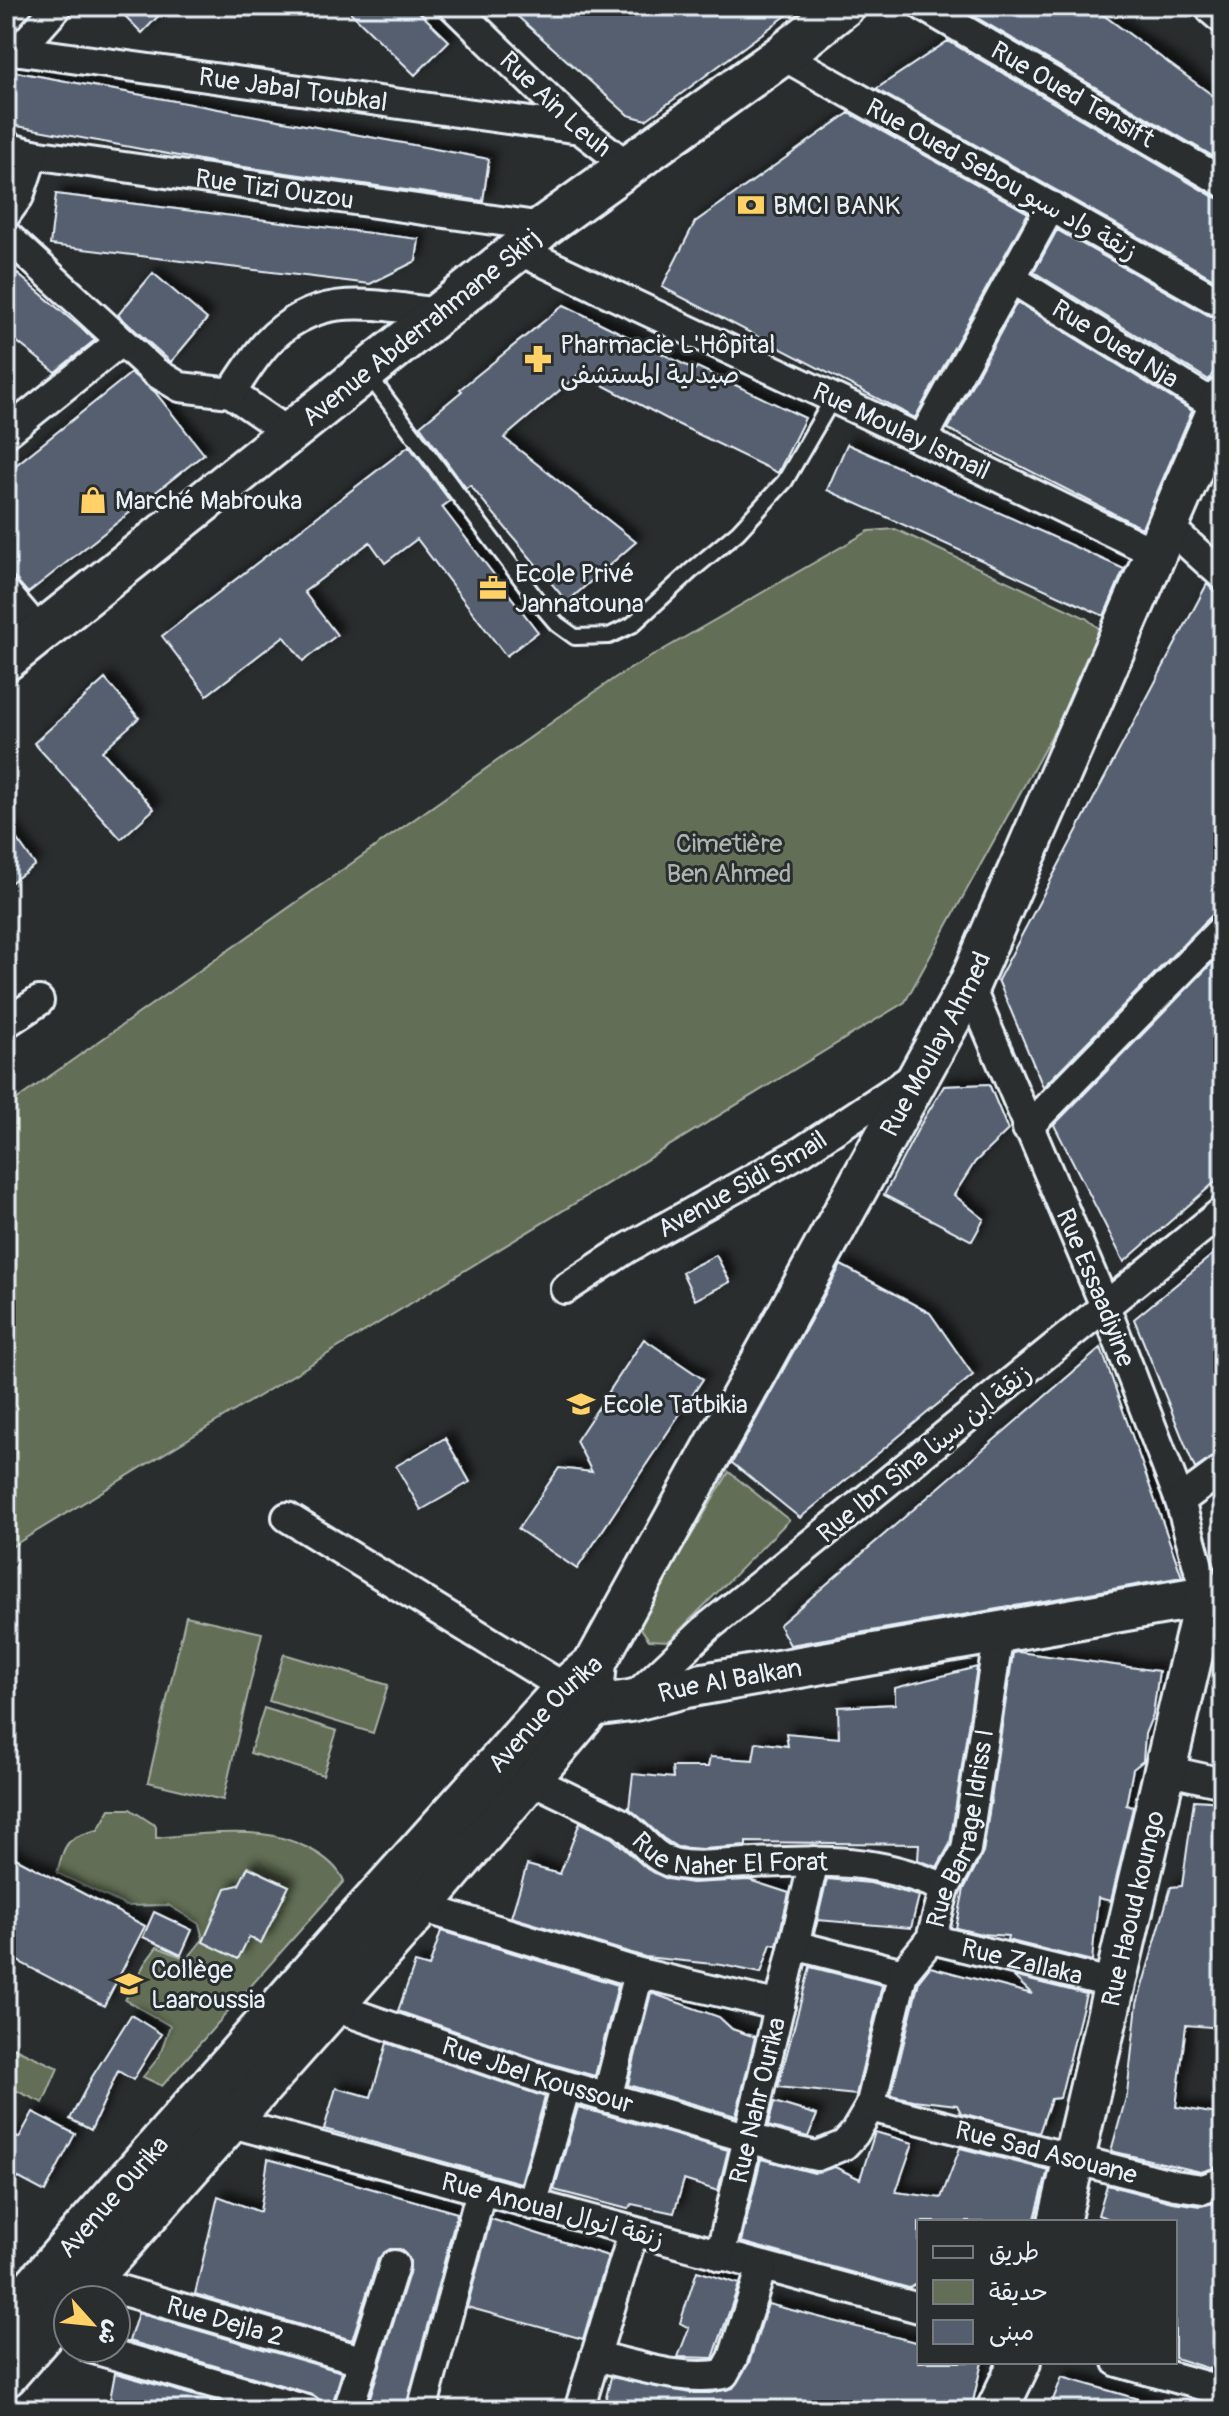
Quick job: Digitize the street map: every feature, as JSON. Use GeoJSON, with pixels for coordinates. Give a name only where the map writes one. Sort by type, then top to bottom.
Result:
{"type":"FeatureCollection","features":[{"type":"Feature","properties":{"kind":"street"},"geometry":{"type":"LineString","coordinates":[[12,50],[58,6]]}},
{"type":"Feature","properties":{"kind":"street","name":"Rue Ain Leuh"},"geometry":{"type":"LineString","coordinates":[[453,6],[580,129],[628,166]]}},
{"type":"Feature","properties":{"kind":"street","name":"Avenue Abderrahmane Skirj"},"geometry":{"type":"LineString","coordinates":[[6,660],[530,238],[782,55],[844,6]]}},
{"type":"Feature","properties":{"kind":"street","name":"Rue Oued Tensift"},"geometry":{"type":"LineString","coordinates":[[923,6],[1223,182]]}},
{"type":"Feature","properties":{"kind":"street"},"geometry":{"type":"LineString","coordinates":[[1216,6],[1223,12]]}},
{"type":"Feature","properties":{"kind":"street","name":"Rue Jabal Toubkal"},"geometry":{"type":"LineString","coordinates":[[12,50],[580,129]]}},
{"type":"Feature","properties":{"kind":"street","name":"Rue Oued Sebou زنقة واد سبو"},"geometry":{"type":"LineString","coordinates":[[782,55],[1223,304]]}},
{"type":"Feature","properties":{"kind":"street"},"geometry":{"type":"LineString","coordinates":[[6,214],[19,196],[20,151]]}},
{"type":"Feature","properties":{"kind":"street","name":"Rue Tizi Ouzou"},"geometry":{"type":"LineString","coordinates":[[20,151],[530,238]]}},
{"type":"Feature","properties":{"kind":"street"},"geometry":{"type":"LineString","coordinates":[[922,440],[1051,206]]}},
{"type":"Feature","properties":{"kind":"street"},"geometry":{"type":"LineString","coordinates":[[6,235],[155,372],[180,387],[231,393],[289,433]]}},
{"type":"Feature","properties":{"kind":"street","name":"Rue Moulay Ismail"},"geometry":{"type":"LineString","coordinates":[[530,238],[833,398],[922,440],[1161,539],[1223,576]]}},
{"type":"Feature","properties":{"kind":"street","name":"Rue Oued Nja"},"geometry":{"type":"LineString","coordinates":[[1012,279],[1221,403]]}},
{"type":"Feature","properties":{"kind":"street"},"geometry":{"type":"LineString","coordinates":[[231,393],[266,344],[297,317],[338,304],[439,313]]}},
{"type":"Feature","properties":{"kind":"street"},"geometry":{"type":"LineString","coordinates":[[6,433],[120,342]]}},
{"type":"Feature","properties":{"kind":"street","name":"Rue Moulay Ahmed"},"geometry":{"type":"LineString","coordinates":[[596,1662],[969,985],[1221,403]]}},
{"type":"Feature","properties":{"kind":"street"},"geometry":{"type":"LineString","coordinates":[[6,593],[40,633]]}},
{"type":"Feature","properties":{"kind":"street"},"geometry":{"type":"LineString","coordinates":[[1027,1128],[1223,928]]}},
{"type":"Feature","properties":{"kind":"street","name":"Rue Essaadiyine"},"geometry":{"type":"LineString","coordinates":[[969,985],[1105,1306],[1214,1594]]}},
{"type":"Feature","properties":{"kind":"street"},"geometry":{"type":"LineString","coordinates":[[6,1023],[39,1001]]}},
{"type":"Feature","properties":{"kind":"street","name":"Avenue Sidi Smail"},"geometry":{"type":"LineString","coordinates":[[565,1289],[626,1249],[802,1151],[918,1075]]}},
{"type":"Feature","properties":{"kind":"street","name":"Rue Ibn Sina زنقة ابن سينا"},"geometry":{"type":"LineString","coordinates":[[596,1698],[708,1627],[1223,1211]]}},
{"type":"Feature","properties":{"kind":"street"},"geometry":{"type":"LineString","coordinates":[[1180,1501],[1223,1469]]}},
{"type":"Feature","properties":{"kind":"street"},"geometry":{"type":"LineString","coordinates":[[287,1517],[596,1698]]}},
{"type":"Feature","properties":{"kind":"street","name":"Rue Al Balkan"},"geometry":{"type":"LineString","coordinates":[[596,1698],[686,1687],[1214,1594]]}},
{"type":"Feature","properties":{"kind":"street","name":"Rue Haoud koungo"},"geometry":{"type":"LineString","coordinates":[[1059,2220],[1165,1770],[1214,1594]]}},
{"type":"Feature","properties":{"kind":"street","name":"Rue Barrage Idriss I"},"geometry":{"type":"LineString","coordinates":[[870,2107],[903,1973],[931,1939],[945,1888],[959,1867],[969,1838],[999,1633]]}},
{"type":"Feature","properties":{"kind":"street","name":"Avenue Ourika"},"geometry":{"type":"LineString","coordinates":[[86,2284],[421,1907],[530,1779],[596,1698],[596,1662]]}},
{"type":"Feature","properties":{"kind":"street","name":"Avenue Ourika"},"geometry":{"type":"LineString","coordinates":[[6,2318],[186,2113],[596,1698]]}},
{"type":"Feature","properties":{"kind":"street"},"geometry":{"type":"LineString","coordinates":[[1165,1770],[1223,1783]]}},
{"type":"Feature","properties":{"kind":"street","name":"Rue Naher El Forat"},"geometry":{"type":"LineString","coordinates":[[530,1779],[621,1823],[631,1829],[647,1848],[673,1863],[814,1861],[871,1864],[909,1872],[945,1888]]}},
{"type":"Feature","properties":{"kind":"street","name":"Rue Nahr Ourika"},"geometry":{"type":"LineString","coordinates":[[720,2256],[814,1861]]}},
{"type":"Feature","properties":{"kind":"street"},"geometry":{"type":"LineString","coordinates":[[421,1907],[639,1973],[780,2006]]}},
{"type":"Feature","properties":{"kind":"street","name":"Rue Zallaka"},"geometry":{"type":"LineString","coordinates":[[931,1939],[1115,1984]]}},
{"type":"Feature","properties":{"kind":"street"},"geometry":{"type":"LineString","coordinates":[[794,1945],[903,1973]]}},
{"type":"Feature","properties":{"kind":"street"},"geometry":{"type":"LineString","coordinates":[[607,2098],[639,1973]]}},
{"type":"Feature","properties":{"kind":"street","name":"Rue Jbel Koussour"},"geometry":{"type":"LineString","coordinates":[[331,2006],[566,2086],[817,2156],[844,2145],[870,2107]]}},
{"type":"Feature","properties":{"kind":"street"},"geometry":{"type":"LineString","coordinates":[[532,2205],[566,2086]]}},
{"type":"Feature","properties":{"kind":"street","name":"Rue Sad Asouane"},"geometry":{"type":"LineString","coordinates":[[870,2107],[1175,2185],[1203,2189],[1223,2182]]}},
{"type":"Feature","properties":{"kind":"street","name":"Rue Anoual زنقة انوال"},"geometry":{"type":"LineString","coordinates":[[186,2113],[230,2121],[633,2233],[917,2307]]}},
{"type":"Feature","properties":{"kind":"street"},"geometry":{"type":"LineString","coordinates":[[422,2410],[481,2191]]}},
{"type":"Feature","properties":{"kind":"street"},"geometry":{"type":"LineString","coordinates":[[579,2410],[633,2233]]}},
{"type":"Feature","properties":{"kind":"street"},"geometry":{"type":"LineString","coordinates":[[348,2410],[394,2265]]}},
{"type":"Feature","properties":{"kind":"street"},"geometry":{"type":"LineString","coordinates":[[595,2356],[675,2374],[706,2378],[724,2374],[733,2358],[762,2267]]}},
{"type":"Feature","properties":{"kind":"street","name":"Rue Dejla 2"},"geometry":{"type":"LineString","coordinates":[[132,2308],[364,2361]]}},
{"type":"Feature","properties":{"kind":"street","name":"Avenue Ourika"},"geometry":{"type":"LineString","coordinates":[[6,2376],[52,2340]]}},
{"type":"Feature","properties":{"kind":"street"},"geometry":{"type":"LineString","coordinates":[[132,2360],[307,2410]]}},
{"type":"Feature","properties":{"kind":"street"},"geometry":{"type":"LineString","coordinates":[[997,2410],[1019,2364]]}},
{"type":"Feature","properties":{"kind":"street"},"geometry":{"type":"LineString","coordinates":[[1125,2364],[1223,2391]]}},
{"type":"Feature","properties":{"kind":"lane"},"geometry":{"type":"LineString","coordinates":[[366,372],[540,604],[557,624],[575,637],[589,639],[609,636],[632,625],[738,532],[785,481],[833,398]]}},
{"type":"Feature","properties":{"kind":"green space","name":"Cimetière Ben Ahmed"},"geometry":{"type":"Polygon","coordinates":[[[895,529],[1086,618],[1107,635],[905,1002],[6,1550],[6,1107],[616,677],[869,531],[895,529]]]}},
{"type":"Feature","properties":{"kind":"green space"},"geometry":{"type":"Polygon","coordinates":[[[729,1472],[789,1520],[669,1641],[649,1640],[640,1627],[729,1472]]]}},
{"type":"Feature","properties":{"kind":"green space"},"geometry":{"type":"Polygon","coordinates":[[[186,1616],[262,1633],[223,1800],[148,1782],[186,1616]]]}},
{"type":"Feature","properties":{"kind":"green space"},"geometry":{"type":"Polygon","coordinates":[[[284,1654],[388,1685],[373,1733],[269,1701],[284,1654]]]}},
{"type":"Feature","properties":{"kind":"green space"},"geometry":{"type":"Polygon","coordinates":[[[264,1708],[337,1731],[323,1775],[250,1753],[264,1708]]]}},
{"type":"Feature","properties":{"kind":"green space"},"geometry":{"type":"Polygon","coordinates":[[[110,1809],[130,1809],[156,1826],[156,1838],[237,1833],[285,1839],[320,1855],[344,1881],[162,2086],[143,2077],[159,2057],[170,2026],[125,2000],[157,1947],[187,1959],[203,1939],[199,1924],[168,1905],[126,1906],[57,1873],[68,1843],[79,1835],[98,1830],[110,1809]]]}},
{"type":"Feature","properties":{"kind":"green space"},"geometry":{"type":"Polygon","coordinates":[[[6,2044],[58,2068],[43,2103],[6,2086],[6,2044]]]}},
{"type":"Feature","properties":{"kind":"building"},"geometry":{"type":"Polygon","coordinates":[[[115,6],[168,6],[142,33],[115,6]]]}},
{"type":"Feature","properties":{"kind":"building"},"geometry":{"type":"Polygon","coordinates":[[[344,6],[413,6],[449,41],[415,75],[344,6]]]}},
{"type":"Feature","properties":{"kind":"building"},"geometry":{"type":"Polygon","coordinates":[[[506,6],[799,6],[646,120],[628,115],[506,6]]]}},
{"type":"Feature","properties":{"kind":"building"},"geometry":{"type":"Polygon","coordinates":[[[957,6],[1091,6],[1223,103],[1223,162],[957,6]]]}},
{"type":"Feature","properties":{"kind":"building"},"geometry":{"type":"Polygon","coordinates":[[[948,41],[1214,197],[1223,199],[1223,284],[876,89],[948,41]]]}},
{"type":"Feature","properties":{"kind":"building"},"geometry":{"type":"Polygon","coordinates":[[[6,70],[489,159],[483,201],[216,163],[6,124],[6,70]]]}},
{"type":"Feature","properties":{"kind":"building"},"geometry":{"type":"Polygon","coordinates":[[[849,113],[1028,213],[915,418],[662,287],[695,222],[849,113]]]}},
{"type":"Feature","properties":{"kind":"building"},"geometry":{"type":"Polygon","coordinates":[[[56,194],[419,239],[416,261],[370,284],[50,245],[56,194]]]}},
{"type":"Feature","properties":{"kind":"building"},"geometry":{"type":"Polygon","coordinates":[[[1057,230],[1223,321],[1223,355],[1209,380],[1034,272],[1057,230]]]}},
{"type":"Feature","properties":{"kind":"building"},"geometry":{"type":"Polygon","coordinates":[[[6,264],[95,340],[55,372],[6,333],[6,264]]]}},
{"type":"Feature","properties":{"kind":"building"},"geometry":{"type":"Polygon","coordinates":[[[153,273],[207,319],[171,362],[118,315],[153,273]]]}},
{"type":"Feature","properties":{"kind":"building"},"geometry":{"type":"Polygon","coordinates":[[[1017,302],[1192,411],[1142,528],[948,429],[1017,302]]]}},
{"type":"Feature","properties":{"kind":"building"},"geometry":{"type":"Polygon","coordinates":[[[564,305],[695,370],[697,367],[805,418],[778,473],[580,373],[504,438],[636,542],[567,602],[470,485],[466,488],[420,426],[462,391],[460,389],[564,305]]]}},
{"type":"Feature","properties":{"kind":"building"},"geometry":{"type":"Polygon","coordinates":[[[131,373],[155,392],[204,454],[28,593],[6,568],[6,473],[131,373]]]}},
{"type":"Feature","properties":{"kind":"building"},"geometry":{"type":"Polygon","coordinates":[[[847,444],[1124,569],[1104,616],[827,490],[847,444]]]}},
{"type":"Feature","properties":{"kind":"building"},"geometry":{"type":"Polygon","coordinates":[[[409,446],[450,501],[442,507],[538,632],[506,656],[417,539],[385,563],[370,542],[304,592],[337,635],[303,661],[284,636],[207,695],[162,636],[409,446]]]}},
{"type":"Feature","properties":{"kind":"building"},"geometry":{"type":"Polygon","coordinates":[[[1207,584],[1223,600],[1223,911],[1211,916],[1043,1087],[998,980],[1207,584]]]}},
{"type":"Feature","properties":{"kind":"building"},"geometry":{"type":"Polygon","coordinates":[[[105,679],[139,718],[102,751],[154,809],[121,839],[34,743],[105,679]]]}},
{"type":"Feature","properties":{"kind":"building"},"geometry":{"type":"Polygon","coordinates":[[[6,824],[35,865],[6,886],[6,824]]]}},
{"type":"Feature","properties":{"kind":"building"},"geometry":{"type":"Polygon","coordinates":[[[1223,952],[1223,1175],[1124,1262],[1054,1125],[1223,952]]]}},
{"type":"Feature","properties":{"kind":"building"},"geometry":{"type":"Polygon","coordinates":[[[989,1084],[1008,1130],[975,1162],[954,1195],[984,1219],[972,1241],[884,1195],[944,1086],[989,1084]]]}},
{"type":"Feature","properties":{"kind":"building"},"geometry":{"type":"Polygon","coordinates":[[[1223,1246],[1223,1450],[1195,1469],[1134,1319],[1223,1246]]]}},
{"type":"Feature","properties":{"kind":"building"},"geometry":{"type":"Polygon","coordinates":[[[716,1255],[730,1282],[695,1300],[682,1272],[716,1255]]]}},
{"type":"Feature","properties":{"kind":"building"},"geometry":{"type":"Polygon","coordinates":[[[841,1265],[930,1313],[973,1375],[800,1518],[732,1463],[841,1265]]]}},
{"type":"Feature","properties":{"kind":"building"},"geometry":{"type":"Polygon","coordinates":[[[644,1339],[703,1379],[577,1569],[518,1529],[559,1468],[592,1472],[576,1441],[644,1339]]]}},
{"type":"Feature","properties":{"kind":"building"},"geometry":{"type":"Polygon","coordinates":[[[1101,1348],[1182,1577],[790,1645],[779,1625],[1101,1348]]]}},
{"type":"Feature","properties":{"kind":"building"},"geometry":{"type":"Polygon","coordinates":[[[445,1438],[470,1482],[421,1510],[396,1466],[445,1438]]]}},
{"type":"Feature","properties":{"kind":"building"},"geometry":{"type":"Polygon","coordinates":[[[1013,1653],[1159,1671],[1153,1714],[1145,1734],[1143,1761],[1133,1769],[1126,1805],[1133,1807],[1111,1901],[1098,1898],[1092,1961],[1007,1940],[1008,1936],[956,1928],[964,1889],[983,1853],[1013,1653]]]}},
{"type":"Feature","properties":{"kind":"building"},"geometry":{"type":"Polygon","coordinates":[[[977,1667],[950,1844],[937,1867],[918,1860],[919,1844],[746,1842],[746,1846],[677,1847],[629,1808],[633,1774],[673,1778],[672,1767],[708,1767],[710,1757],[753,1760],[756,1742],[788,1746],[786,1733],[839,1738],[838,1707],[895,1704],[895,1688],[977,1667]]]}},
{"type":"Feature","properties":{"kind":"building"},"geometry":{"type":"Polygon","coordinates":[[[1194,1800],[1223,1802],[1223,2028],[1186,2025],[1176,2107],[1223,2115],[1223,2165],[1201,2172],[1111,2151],[1127,2094],[1137,2004],[1171,1887],[1182,1886],[1194,1800]]]}},
{"type":"Feature","properties":{"kind":"building"},"geometry":{"type":"Polygon","coordinates":[[[580,1822],[612,1838],[647,1869],[667,1879],[692,1883],[749,1880],[789,1893],[777,1945],[771,1944],[761,1973],[722,1965],[645,1957],[511,1917],[527,1865],[560,1874],[580,1822]]]}},
{"type":"Feature","properties":{"kind":"building"},"geometry":{"type":"Polygon","coordinates":[[[6,1853],[145,1926],[104,2006],[6,1955],[6,1853]]]}},
{"type":"Feature","properties":{"kind":"building"},"geometry":{"type":"Polygon","coordinates":[[[248,1867],[289,1886],[261,1943],[249,1937],[238,1959],[203,1942],[226,1888],[239,1885],[248,1867]]]}},
{"type":"Feature","properties":{"kind":"building"},"geometry":{"type":"Polygon","coordinates":[[[827,1879],[870,1883],[919,1896],[911,1928],[818,1920],[814,1933],[827,1879]]]}},
{"type":"Feature","properties":{"kind":"building"},"geometry":{"type":"Polygon","coordinates":[[[154,1912],[192,1930],[181,1955],[143,1937],[154,1912]]]}},
{"type":"Feature","properties":{"kind":"building"},"geometry":{"type":"Polygon","coordinates":[[[441,1931],[618,1985],[595,2076],[398,2011],[415,1963],[429,1967],[441,1931]]]}},
{"type":"Feature","properties":{"kind":"building"},"geometry":{"type":"Polygon","coordinates":[[[810,1967],[882,1985],[856,2095],[778,2087],[810,1967]]]}},
{"type":"Feature","properties":{"kind":"building"},"geometry":{"type":"Polygon","coordinates":[[[930,1967],[1032,1994],[1013,1976],[1086,1994],[1060,2098],[1051,2099],[1039,2133],[961,2113],[957,2105],[891,2095],[919,1981],[930,1967]]]}},
{"type":"Feature","properties":{"kind":"building"},"geometry":{"type":"Polygon","coordinates":[[[651,1993],[719,2017],[732,2029],[755,2037],[736,2116],[628,2085],[651,1993]]]}},
{"type":"Feature","properties":{"kind":"building"},"geometry":{"type":"Polygon","coordinates":[[[131,2015],[161,2034],[133,2080],[118,2071],[91,2130],[70,2119],[131,2015]]]}},
{"type":"Feature","properties":{"kind":"building"},"geometry":{"type":"Polygon","coordinates":[[[387,2043],[545,2097],[521,2183],[324,2129],[336,2088],[371,2097],[387,2043]]]}},
{"type":"Feature","properties":{"kind":"building"},"geometry":{"type":"Polygon","coordinates":[[[774,2102],[817,2115],[808,2137],[768,2126],[774,2102]]]}},
{"type":"Feature","properties":{"kind":"building"},"geometry":{"type":"Polygon","coordinates":[[[578,2107],[728,2150],[718,2191],[684,2180],[674,2213],[632,2204],[628,2209],[554,2190],[578,2107]]]}},
{"type":"Feature","properties":{"kind":"building"},"geometry":{"type":"Polygon","coordinates":[[[33,2112],[75,2134],[45,2192],[19,2178],[6,2185],[6,2132],[19,2138],[33,2112]]]}},
{"type":"Feature","properties":{"kind":"building"},"geometry":{"type":"Polygon","coordinates":[[[875,2132],[913,2143],[896,2192],[941,2198],[960,2148],[1048,2170],[1035,2220],[917,2220],[917,2283],[909,2288],[741,2242],[761,2159],[814,2173],[835,2167],[860,2179],[875,2132]]]}},
{"type":"Feature","properties":{"kind":"building"},"geometry":{"type":"Polygon","coordinates":[[[268,2159],[457,2213],[405,2410],[366,2410],[410,2270],[410,2261],[400,2249],[390,2249],[378,2259],[352,2340],[195,2294],[218,2196],[260,2212],[268,2159]]]}},
{"type":"Feature","properties":{"kind":"building"},"geometry":{"type":"Polygon","coordinates":[[[1107,2185],[1172,2202],[1223,2206],[1223,2373],[1177,2359],[1177,2220],[1113,2220],[1098,2215],[1107,2185]]]}},
{"type":"Feature","properties":{"kind":"building"},"geometry":{"type":"Polygon","coordinates":[[[491,2219],[608,2256],[583,2339],[467,2307],[491,2219]]]}},
{"type":"Feature","properties":{"kind":"building"},"geometry":{"type":"Polygon","coordinates":[[[697,2271],[739,2284],[713,2358],[678,2357],[689,2328],[680,2323],[697,2271]]]}},
{"type":"Feature","properties":{"kind":"building"},"geometry":{"type":"Polygon","coordinates":[[[768,2304],[917,2342],[917,2364],[982,2364],[971,2410],[603,2410],[611,2377],[690,2393],[710,2393],[733,2388],[749,2363],[768,2304]]]}},
{"type":"Feature","properties":{"kind":"building"},"geometry":{"type":"Polygon","coordinates":[[[138,2313],[342,2372],[332,2405],[312,2394],[132,2342],[138,2313]]]}},
{"type":"Feature","properties":{"kind":"building"},"geometry":{"type":"Polygon","coordinates":[[[115,2373],[245,2410],[108,2410],[115,2373]]]}},
{"type":"Feature","properties":{"kind":"building"},"geometry":{"type":"Polygon","coordinates":[[[1062,2377],[1155,2404],[1154,2410],[1049,2410],[1062,2377]]]}},
{"type":"Feature","properties":{"kind":"place","name":"BMCI BANK"},"geometry":{"type":"Point","coordinates":[751,205]}},
{"type":"Feature","properties":{"kind":"place","name":"Pharmacie L'Hôpital صيدلية المستشفى"},"geometry":{"type":"Point","coordinates":[538,359]}},
{"type":"Feature","properties":{"kind":"place","name":"Marché Mabrouka"},"geometry":{"type":"Point","coordinates":[93,500]}},
{"type":"Feature","properties":{"kind":"place","name":"Ecole Privé Jannatouna"},"geometry":{"type":"Point","coordinates":[493,588]}},
{"type":"Feature","properties":{"kind":"place","name":"Ecole Tatbikia"},"geometry":{"type":"Point","coordinates":[581,1404]}},
{"type":"Feature","properties":{"kind":"place","name":"Collège Laaroussia"},"geometry":{"type":"Point","coordinates":[129,1984]}}]}
